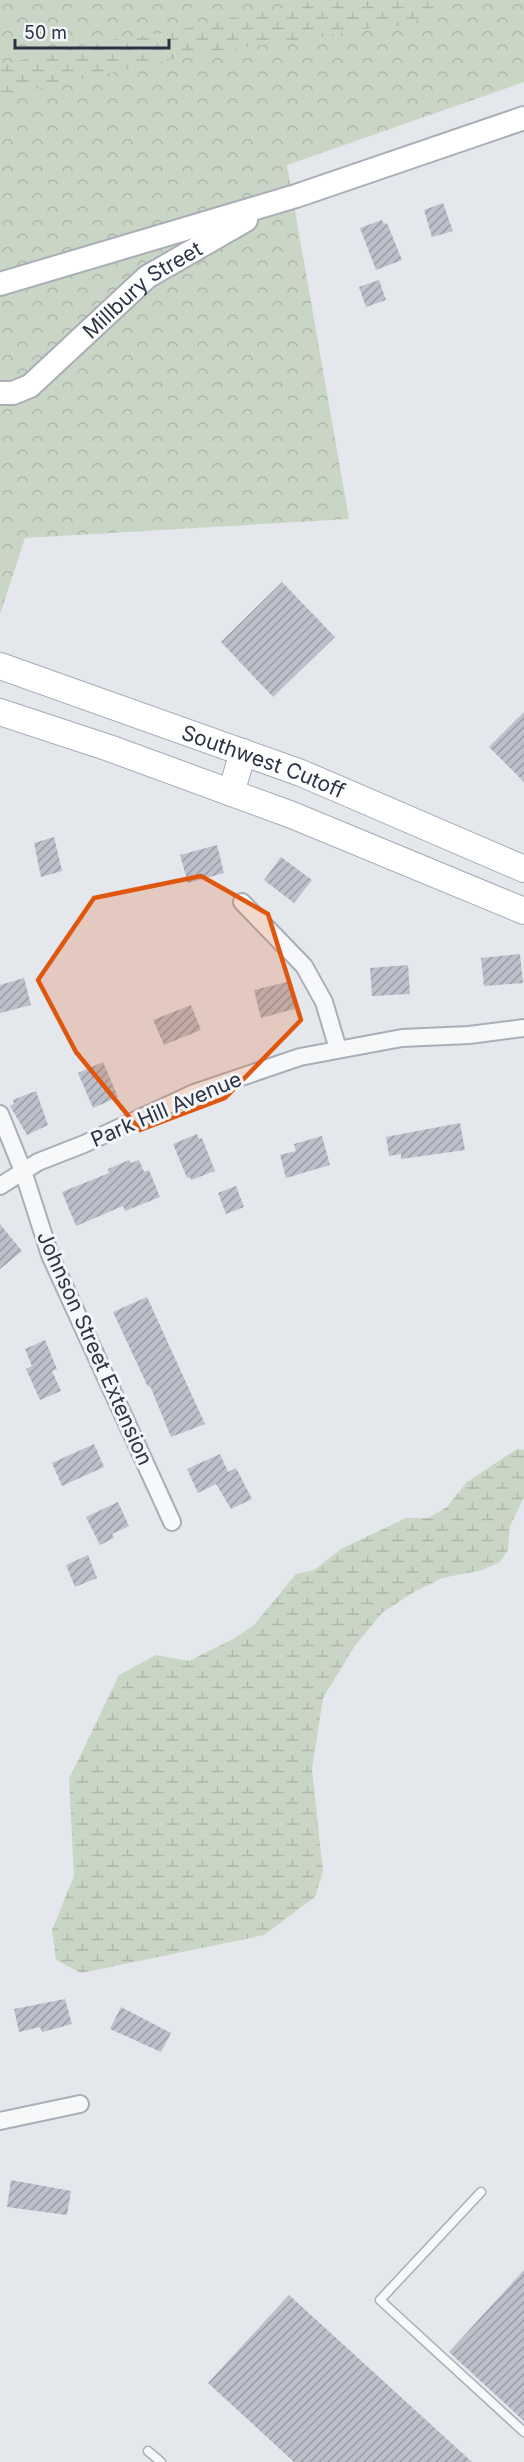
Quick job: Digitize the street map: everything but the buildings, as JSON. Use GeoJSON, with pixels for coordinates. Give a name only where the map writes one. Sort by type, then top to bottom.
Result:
{"type":"FeatureCollection","features":[{"type":"Feature","properties":{"kind":"main road","name":"Millbury Street"},"geometry":{"type":"LineString","coordinates":[[0,284],[296,196],[524,118]]}},
{"type":"Feature","properties":{"kind":"main road","name":"Millbury Street"},"geometry":{"type":"LineString","coordinates":[[0,393],[13,393],[30,386],[147,278],[221,233],[296,196]]}},
{"type":"Feature","properties":{"kind":"main road","name":"Southwest Cutoff"},"geometry":{"type":"LineString","coordinates":[[0,666],[243,752],[395,812],[524,869]]}},
{"type":"Feature","properties":{"kind":"main road","name":"Southwest Cutoff"},"geometry":{"type":"LineString","coordinates":[[0,712],[109,748],[231,793],[524,911]]}},
{"type":"Feature","properties":{"kind":"main road"},"geometry":{"type":"LineString","coordinates":[[231,793],[243,752]]}},
{"type":"Feature","properties":{"kind":"street"},"geometry":{"type":"LineString","coordinates":[[242,902],[304,966],[324,1002],[338,1049]]}},
{"type":"Feature","properties":{"kind":"street","name":"Park Hill Avenue"},"geometry":{"type":"LineString","coordinates":[[0,1186],[22,1171],[194,1093],[300,1057],[402,1038],[470,1035],[524,1028]]}},
{"type":"Feature","properties":{"kind":"street","name":"Johnson Street Extension"},"geometry":{"type":"LineString","coordinates":[[0,1114],[50,1255],[172,1522]]}},
{"type":"Feature","properties":{"kind":"street"},"geometry":{"type":"LineString","coordinates":[[0,2121],[81,2104]]}},
{"type":"Feature","properties":{"kind":"lane"},"geometry":{"type":"LineString","coordinates":[[481,2192],[380,2300],[524,2432]]}},
{"type":"Feature","properties":{"kind":"lane"},"geometry":{"type":"LineString","coordinates":[[148,2451],[161,2462]]}},
{"type":"Feature","properties":{"kind":"highlighted area"},"geometry":{"type":"Polygon","coordinates":[[[201,876],[268,914],[301,1020],[225,1098],[140,1130],[76,1052],[38,980],[94,898],[201,876]]]}},
{"type":"Feature","properties":{"kind":"green space"},"geometry":{"type":"Polygon","coordinates":[[[0,0],[524,0],[524,82],[287,165],[349,519],[25,538],[0,614],[0,0]]]}},
{"type":"Feature","properties":{"kind":"green space"},"geometry":{"type":"Polygon","coordinates":[[[321,0],[447,0],[440,9],[407,25],[361,29],[321,37],[201,53],[0,97],[0,65],[104,41],[167,32],[321,0]]]}},
{"type":"Feature","properties":{"kind":"green space"},"geometry":{"type":"Polygon","coordinates":[[[517,1449],[524,1450],[524,1497],[510,1526],[508,1550],[500,1562],[482,1570],[442,1578],[412,1593],[382,1613],[354,1647],[323,1698],[312,1769],[323,1872],[315,1897],[264,1935],[81,1973],[56,1960],[52,1930],[74,1876],[69,1779],[119,1675],[156,1655],[189,1661],[235,1638],[254,1625],[296,1574],[314,1570],[341,1549],[406,1518],[428,1518],[447,1507],[467,1482],[517,1449]]]}}]}
